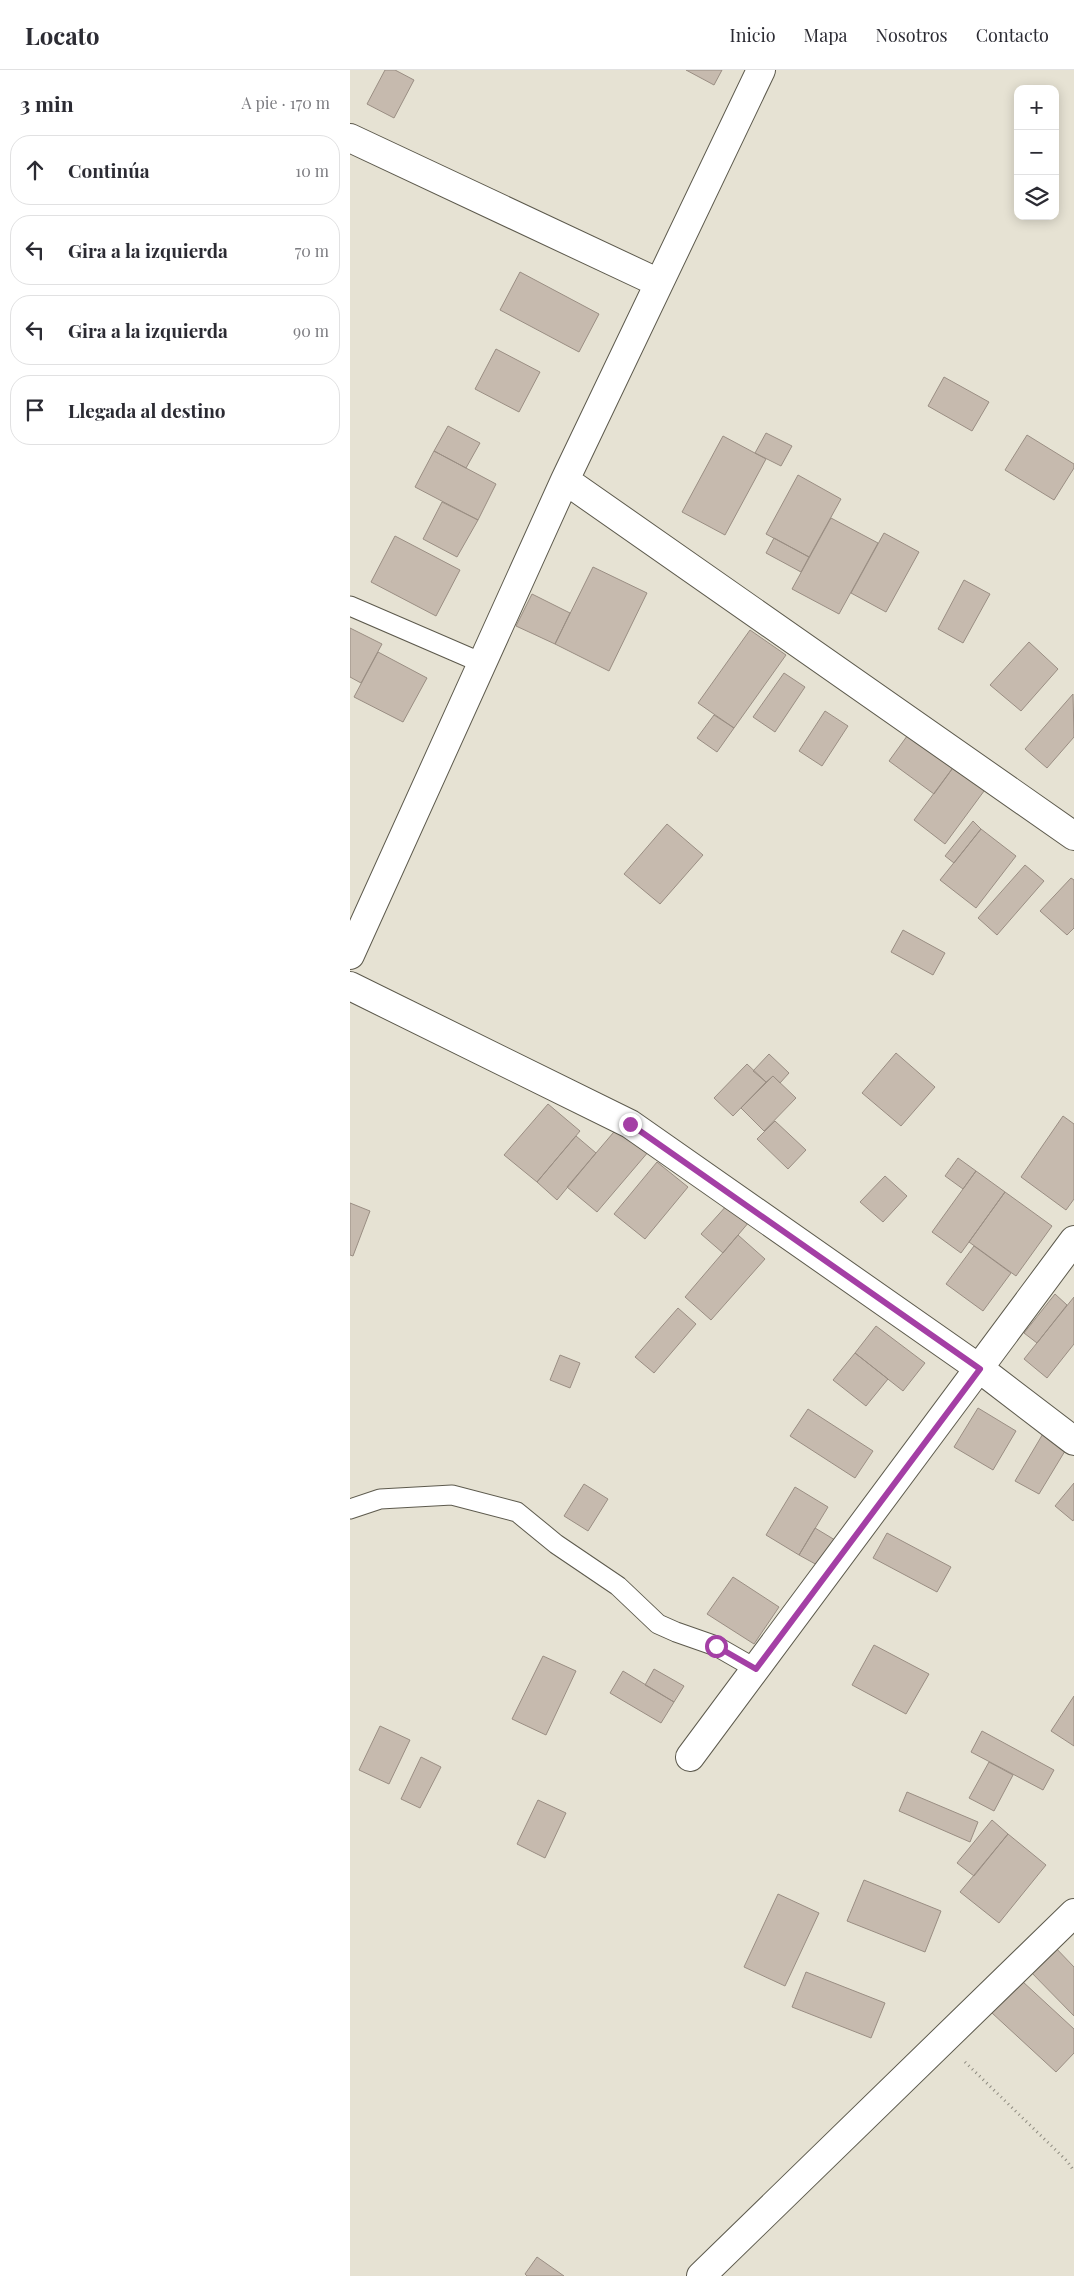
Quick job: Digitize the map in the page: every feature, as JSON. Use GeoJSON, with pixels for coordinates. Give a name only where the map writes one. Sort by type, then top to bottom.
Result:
{"type":"FeatureCollection","features":[{"type":"Feature","properties":{"kind":"street"},"geometry":{"type":"LineString","coordinates":[[350,955],[565,480],[761,70]]}},
{"type":"Feature","properties":{"kind":"street"},"geometry":{"type":"LineString","coordinates":[[350,138],[659,284]]}},
{"type":"Feature","properties":{"kind":"street"},"geometry":{"type":"LineString","coordinates":[[565,480],[1074,836]]}},
{"type":"Feature","properties":{"kind":"street"},"geometry":{"type":"LineString","coordinates":[[350,986],[630,1124],[980,1369],[1074,1441]]}},
{"type":"Feature","properties":{"kind":"street"},"geometry":{"type":"LineString","coordinates":[[690,1757],[1074,1240]]}},
{"type":"Feature","properties":{"kind":"street"},"geometry":{"type":"LineString","coordinates":[[701,2276],[1074,1913]]}},
{"type":"Feature","properties":{"kind":"lane"},"geometry":{"type":"LineString","coordinates":[[350,606],[482,663]]}},
{"type":"Feature","properties":{"kind":"lane"},"geometry":{"type":"LineString","coordinates":[[350,1509],[380,1500],[452,1495],[518,1512],[556,1544],[618,1586],[658,1624],[716,1646],[756,1669]]}},
{"type":"Feature","properties":{"kind":"path"},"geometry":{"type":"LineString","coordinates":[[942,2041],[1043,2136],[1068,2161],[1074,2171]]}},
{"type":"Feature","properties":{"kind":"building"},"geometry":{"type":"Polygon","coordinates":[[[385,70],[395,70],[414,80],[394,118],[367,104],[385,70]]]}},
{"type":"Feature","properties":{"kind":"building"},"geometry":{"type":"Polygon","coordinates":[[[686,70],[722,70],[714,85],[686,70]]]}},
{"type":"Feature","properties":{"kind":"building"},"geometry":{"type":"Polygon","coordinates":[[[520,272],[599,314],[579,352],[500,310],[520,272]]]}},
{"type":"Feature","properties":{"kind":"building"},"geometry":{"type":"Polygon","coordinates":[[[496,349],[540,372],[519,412],[475,389],[496,349]]]}},
{"type":"Feature","properties":{"kind":"building"},"geometry":{"type":"Polygon","coordinates":[[[944,377],[989,402],[972,431],[928,406],[944,377]]]}},
{"type":"Feature","properties":{"kind":"building"},"geometry":{"type":"Polygon","coordinates":[[[448,426],[480,443],[466,468],[434,451],[448,426]]]}},
{"type":"Feature","properties":{"kind":"building"},"geometry":{"type":"Polygon","coordinates":[[[766,433],[792,446],[781,466],[755,453],[766,433]]]}},
{"type":"Feature","properties":{"kind":"building"},"geometry":{"type":"Polygon","coordinates":[[[1027,435],[1074,464],[1074,468],[1054,500],[1005,470],[1027,435]]]}},
{"type":"Feature","properties":{"kind":"building"},"geometry":{"type":"Polygon","coordinates":[[[723,436],[766,459],[725,535],[682,512],[723,436]]]}},
{"type":"Feature","properties":{"kind":"building"},"geometry":{"type":"Polygon","coordinates":[[[434,451],[496,484],[478,520],[415,487],[434,451]]]}},
{"type":"Feature","properties":{"kind":"building"},"geometry":{"type":"Polygon","coordinates":[[[798,475],[841,499],[809,557],[766,534],[798,475]]]}},
{"type":"Feature","properties":{"kind":"building"},"geometry":{"type":"Polygon","coordinates":[[[442,502],[478,520],[457,557],[423,539],[442,502]]]}},
{"type":"Feature","properties":{"kind":"building"},"geometry":{"type":"Polygon","coordinates":[[[831,518],[878,543],[839,614],[792,589],[831,518]]]}},
{"type":"Feature","properties":{"kind":"building"},"geometry":{"type":"Polygon","coordinates":[[[884,533],[919,552],[886,612],[851,593],[884,533]]]}},
{"type":"Feature","properties":{"kind":"building"},"geometry":{"type":"Polygon","coordinates":[[[395,536],[460,570],[436,616],[371,582],[395,536]]]}},
{"type":"Feature","properties":{"kind":"building"},"geometry":{"type":"Polygon","coordinates":[[[774,538],[809,557],[801,572],[766,553],[774,538]]]}},
{"type":"Feature","properties":{"kind":"building"},"geometry":{"type":"Polygon","coordinates":[[[593,567],[647,593],[609,671],[555,644],[593,567]]]}},
{"type":"Feature","properties":{"kind":"building"},"geometry":{"type":"Polygon","coordinates":[[[964,580],[990,594],[963,643],[938,629],[964,580]]]}},
{"type":"Feature","properties":{"kind":"building"},"geometry":{"type":"Polygon","coordinates":[[[532,594],[570,613],[555,644],[516,626],[532,594]]]}},
{"type":"Feature","properties":{"kind":"building"},"geometry":{"type":"Polygon","coordinates":[[[350,628],[382,644],[361,683],[350,677],[350,628]]]}},
{"type":"Feature","properties":{"kind":"building"},"geometry":{"type":"Polygon","coordinates":[[[750,630],[786,655],[734,728],[698,703],[750,630]]]}},
{"type":"Feature","properties":{"kind":"building"},"geometry":{"type":"Polygon","coordinates":[[[1029,642],[1058,669],[1021,711],[990,685],[1029,642]]]}},
{"type":"Feature","properties":{"kind":"building"},"geometry":{"type":"Polygon","coordinates":[[[378,652],[427,678],[403,722],[354,697],[378,652]]]}},
{"type":"Feature","properties":{"kind":"building"},"geometry":{"type":"Polygon","coordinates":[[[784,673],[805,687],[775,732],[753,717],[784,673]]]}},
{"type":"Feature","properties":{"kind":"building"},"geometry":{"type":"Polygon","coordinates":[[[1073,694],[1074,737],[1047,768],[1025,749],[1073,694]]]}},
{"type":"Feature","properties":{"kind":"building"},"geometry":{"type":"Polygon","coordinates":[[[825,711],[848,726],[822,766],[799,751],[825,711]]]}},
{"type":"Feature","properties":{"kind":"building"},"geometry":{"type":"Polygon","coordinates":[[[714,715],[734,728],[717,752],[697,738],[714,715]]]}},
{"type":"Feature","properties":{"kind":"building"},"geometry":{"type":"Polygon","coordinates":[[[910,732],[955,765],[934,794],[889,761],[910,732]]]}},
{"type":"Feature","properties":{"kind":"building"},"geometry":{"type":"Polygon","coordinates":[[[955,765],[987,787],[945,844],[914,820],[955,765]]]}},
{"type":"Feature","properties":{"kind":"building"},"geometry":{"type":"Polygon","coordinates":[[[973,821],[981,829],[954,863],[945,856],[973,821]]]}},
{"type":"Feature","properties":{"kind":"building"},"geometry":{"type":"Polygon","coordinates":[[[667,824],[703,855],[660,904],[624,874],[667,824]]]}},
{"type":"Feature","properties":{"kind":"building"},"geometry":{"type":"Polygon","coordinates":[[[981,829],[1016,856],[976,908],[940,880],[981,829]]]}},
{"type":"Feature","properties":{"kind":"building"},"geometry":{"type":"Polygon","coordinates":[[[1025,865],[1044,881],[997,935],[978,918],[1025,865]]]}},
{"type":"Feature","properties":{"kind":"building"},"geometry":{"type":"Polygon","coordinates":[[[1071,878],[1074,880],[1074,928],[1067,935],[1040,911],[1071,878]]]}},
{"type":"Feature","properties":{"kind":"building"},"geometry":{"type":"Polygon","coordinates":[[[903,930],[945,953],[933,975],[891,952],[903,930]]]}},
{"type":"Feature","properties":{"kind":"building"},"geometry":{"type":"Polygon","coordinates":[[[896,1053],[935,1087],[901,1126],[862,1093],[896,1053]]]}},
{"type":"Feature","properties":{"kind":"building"},"geometry":{"type":"Polygon","coordinates":[[[769,1054],[789,1073],[780,1083],[773,1076],[766,1082],[753,1071],[769,1054]]]}},
{"type":"Feature","properties":{"kind":"building"},"geometry":{"type":"Polygon","coordinates":[[[747,1064],[766,1082],[733,1116],[714,1098],[747,1064]]]}},
{"type":"Feature","properties":{"kind":"building"},"geometry":{"type":"Polygon","coordinates":[[[773,1076],[796,1098],[764,1131],[741,1108],[773,1076]]]}},
{"type":"Feature","properties":{"kind":"building"},"geometry":{"type":"Polygon","coordinates":[[[548,1104],[580,1131],[537,1182],[504,1155],[548,1104]]]}},
{"type":"Feature","properties":{"kind":"building"},"geometry":{"type":"Polygon","coordinates":[[[1063,1116],[1074,1124],[1074,1199],[1066,1210],[1021,1177],[1063,1116]]]}},
{"type":"Feature","properties":{"kind":"building"},"geometry":{"type":"Polygon","coordinates":[[[775,1121],[806,1150],[788,1169],[757,1139],[775,1121]]]}},
{"type":"Feature","properties":{"kind":"building"},"geometry":{"type":"Polygon","coordinates":[[[619,1126],[649,1151],[597,1212],[567,1187],[619,1126]]]}},
{"type":"Feature","properties":{"kind":"building"},"geometry":{"type":"Polygon","coordinates":[[[576,1136],[596,1153],[557,1200],[537,1182],[576,1136]]]}},
{"type":"Feature","properties":{"kind":"building"},"geometry":{"type":"Polygon","coordinates":[[[958,1158],[976,1171],[963,1189],[945,1176],[958,1158]]]}},
{"type":"Feature","properties":{"kind":"building"},"geometry":{"type":"Polygon","coordinates":[[[657,1162],[688,1187],[645,1239],[614,1214],[657,1162]]]}},
{"type":"Feature","properties":{"kind":"building"},"geometry":{"type":"Polygon","coordinates":[[[976,1171],[1005,1192],[961,1253],[932,1232],[976,1171]]]}},
{"type":"Feature","properties":{"kind":"building"},"geometry":{"type":"Polygon","coordinates":[[[885,1176],[907,1196],[883,1222],[860,1202],[885,1176]]]}},
{"type":"Feature","properties":{"kind":"building"},"geometry":{"type":"Polygon","coordinates":[[[1005,1192],[1052,1226],[1016,1276],[969,1242],[1005,1192]]]}},
{"type":"Feature","properties":{"kind":"building"},"geometry":{"type":"Polygon","coordinates":[[[350,1203],[370,1211],[353,1256],[350,1255],[350,1203]]]}},
{"type":"Feature","properties":{"kind":"building"},"geometry":{"type":"Polygon","coordinates":[[[728,1204],[749,1222],[723,1253],[701,1234],[728,1204]]]}},
{"type":"Feature","properties":{"kind":"building"},"geometry":{"type":"Polygon","coordinates":[[[738,1235],[765,1259],[711,1320],[685,1297],[738,1235]]]}},
{"type":"Feature","properties":{"kind":"building"},"geometry":{"type":"Polygon","coordinates":[[[974,1246],[1011,1273],[983,1311],[946,1284],[974,1246]]]}},
{"type":"Feature","properties":{"kind":"building"},"geometry":{"type":"Polygon","coordinates":[[[1055,1294],[1067,1305],[1037,1343],[1024,1333],[1055,1294]]]}},
{"type":"Feature","properties":{"kind":"building"},"geometry":{"type":"Polygon","coordinates":[[[1074,1297],[1074,1344],[1047,1378],[1024,1359],[1074,1297]]]}},
{"type":"Feature","properties":{"kind":"building"},"geometry":{"type":"Polygon","coordinates":[[[678,1308],[696,1324],[654,1373],[635,1357],[678,1308]]]}},
{"type":"Feature","properties":{"kind":"building"},"geometry":{"type":"Polygon","coordinates":[[[876,1326],[925,1363],[903,1391],[855,1353],[876,1326]]]}},
{"type":"Feature","properties":{"kind":"building"},"geometry":{"type":"Polygon","coordinates":[[[855,1353],[888,1379],[866,1406],[833,1380],[855,1353]]]}},
{"type":"Feature","properties":{"kind":"building"},"geometry":{"type":"Polygon","coordinates":[[[560,1355],[580,1363],[570,1388],[550,1380],[560,1355]]]}},
{"type":"Feature","properties":{"kind":"building"},"geometry":{"type":"Polygon","coordinates":[[[978,1408],[1016,1431],[993,1470],[954,1447],[978,1408]]]}},
{"type":"Feature","properties":{"kind":"building"},"geometry":{"type":"Polygon","coordinates":[[[808,1409],[873,1451],[855,1478],[790,1436],[808,1409]]]}},
{"type":"Feature","properties":{"kind":"building"},"geometry":{"type":"Polygon","coordinates":[[[1044,1432],[1068,1446],[1039,1494],[1015,1481],[1044,1432]]]}},
{"type":"Feature","properties":{"kind":"building"},"geometry":{"type":"Polygon","coordinates":[[[1074,1483],[1074,1519],[1073,1521],[1055,1506],[1074,1483]]]}},
{"type":"Feature","properties":{"kind":"building"},"geometry":{"type":"Polygon","coordinates":[[[584,1484],[608,1499],[588,1531],[564,1516],[584,1484]]]}},
{"type":"Feature","properties":{"kind":"building"},"geometry":{"type":"Polygon","coordinates":[[[795,1487],[828,1507],[799,1555],[766,1535],[795,1487]]]}},
{"type":"Feature","properties":{"kind":"building"},"geometry":{"type":"Polygon","coordinates":[[[815,1528],[835,1540],[819,1566],[799,1555],[815,1528]]]}},
{"type":"Feature","properties":{"kind":"building"},"geometry":{"type":"Polygon","coordinates":[[[887,1533],[951,1567],[937,1592],[873,1558],[887,1533]]]}},
{"type":"Feature","properties":{"kind":"building"},"geometry":{"type":"Polygon","coordinates":[[[733,1577],[779,1607],[754,1644],[707,1614],[733,1577]]]}},
{"type":"Feature","properties":{"kind":"building"},"geometry":{"type":"Polygon","coordinates":[[[874,1645],[929,1674],[906,1714],[852,1685],[874,1645]]]}},
{"type":"Feature","properties":{"kind":"building"},"geometry":{"type":"Polygon","coordinates":[[[543,1656],[576,1671],[546,1735],[512,1719],[543,1656]]]}},
{"type":"Feature","properties":{"kind":"building"},"geometry":{"type":"Polygon","coordinates":[[[654,1669],[684,1686],[674,1702],[645,1685],[654,1669]]]}},
{"type":"Feature","properties":{"kind":"building"},"geometry":{"type":"Polygon","coordinates":[[[623,1671],[674,1702],[661,1723],[610,1693],[623,1671]]]}},
{"type":"Feature","properties":{"kind":"building"},"geometry":{"type":"Polygon","coordinates":[[[1074,1696],[1074,1746],[1051,1731],[1074,1696]]]}},
{"type":"Feature","properties":{"kind":"building"},"geometry":{"type":"Polygon","coordinates":[[[380,1726],[410,1740],[389,1784],[359,1770],[380,1726]]]}},
{"type":"Feature","properties":{"kind":"building"},"geometry":{"type":"Polygon","coordinates":[[[982,1731],[1054,1770],[1043,1790],[971,1752],[982,1731]]]}},
{"type":"Feature","properties":{"kind":"building"},"geometry":{"type":"Polygon","coordinates":[[[421,1757],[441,1767],[420,1808],[401,1799],[421,1757]]]}},
{"type":"Feature","properties":{"kind":"building"},"geometry":{"type":"Polygon","coordinates":[[[989,1762],[1013,1775],[994,1811],[969,1798],[989,1762]]]}},
{"type":"Feature","properties":{"kind":"building"},"geometry":{"type":"Polygon","coordinates":[[[907,1792],[978,1822],[970,1842],[899,1811],[907,1792]]]}},
{"type":"Feature","properties":{"kind":"building"},"geometry":{"type":"Polygon","coordinates":[[[538,1800],[566,1813],[545,1858],[517,1844],[538,1800]]]}},
{"type":"Feature","properties":{"kind":"building"},"geometry":{"type":"Polygon","coordinates":[[[992,1820],[1008,1834],[974,1876],[957,1863],[992,1820]]]}},
{"type":"Feature","properties":{"kind":"building"},"geometry":{"type":"Polygon","coordinates":[[[1008,1834],[1046,1865],[999,1923],[960,1892],[1008,1834]]]}},
{"type":"Feature","properties":{"kind":"building"},"geometry":{"type":"Polygon","coordinates":[[[864,1880],[941,1911],[925,1952],[847,1921],[864,1880]]]}},
{"type":"Feature","properties":{"kind":"building"},"geometry":{"type":"Polygon","coordinates":[[[778,1894],[819,1913],[785,1986],[744,1967],[778,1894]]]}},
{"type":"Feature","properties":{"kind":"building"},"geometry":{"type":"Polygon","coordinates":[[[1053,1945],[1074,1967],[1074,2016],[1028,1969],[1053,1945]]]}},
{"type":"Feature","properties":{"kind":"building"},"geometry":{"type":"Polygon","coordinates":[[[806,1972],[885,2003],[871,2038],[792,2007],[806,1972]]]}},
{"type":"Feature","properties":{"kind":"building"},"geometry":{"type":"Polygon","coordinates":[[[1022,1981],[1074,2029],[1074,2053],[1056,2072],[992,2013],[1022,1981]]]}},
{"type":"Feature","properties":{"kind":"building"},"geometry":{"type":"Polygon","coordinates":[[[537,2257],[564,2276],[527,2276],[525,2274],[537,2257]]]}},
{"type":"Feature","properties":{"kind":"route"},"geometry":{"type":"LineString","coordinates":[[630,1124],[980,1369],[756,1669],[716,1646]]}}]}
